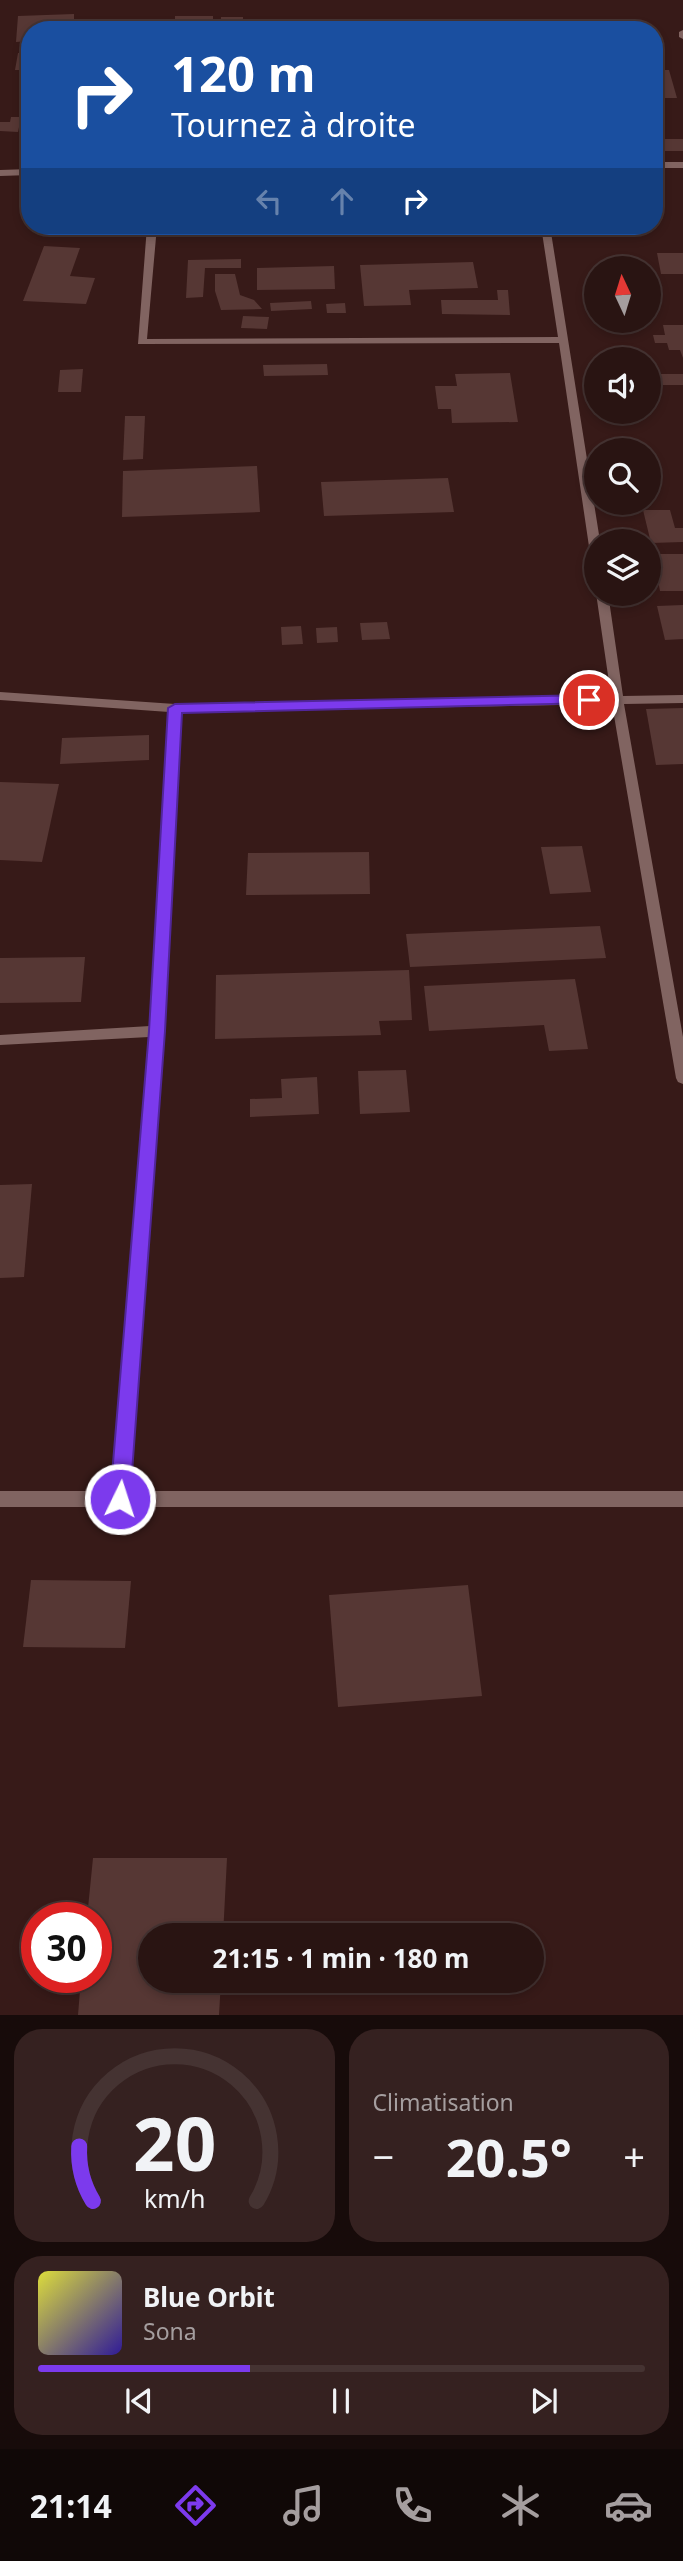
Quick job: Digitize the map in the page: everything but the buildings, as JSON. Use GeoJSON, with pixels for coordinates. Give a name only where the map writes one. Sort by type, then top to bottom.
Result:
{"type":"FeatureCollection","features":[{"type":"Feature","properties":{"kind":"street"},"geometry":{"type":"LineString","coordinates":[[663,165],[683,164]]}},
{"type":"Feature","properties":{"kind":"street"},"geometry":{"type":"LineString","coordinates":[[0,173],[21,172]]}},
{"type":"Feature","properties":{"kind":"street"},"geometry":{"type":"LineString","coordinates":[[151,235],[142,342],[565,340]]}},
{"type":"Feature","properties":{"kind":"street"},"geometry":{"type":"LineString","coordinates":[[548,235],[592,529]]}},
{"type":"Feature","properties":{"kind":"street"},"geometry":{"type":"LineString","coordinates":[[603,606],[617,699],[679,1031],[683,1078]]}},
{"type":"Feature","properties":{"kind":"street"},"geometry":{"type":"LineString","coordinates":[[0,696],[175,708],[683,699]]}},
{"type":"Feature","properties":{"kind":"street"},"geometry":{"type":"LineString","coordinates":[[120,1499],[157,1031],[175,708]]}},
{"type":"Feature","properties":{"kind":"street"},"geometry":{"type":"LineString","coordinates":[[0,1040],[157,1031]]}},
{"type":"Feature","properties":{"kind":"street"},"geometry":{"type":"LineString","coordinates":[[0,1499],[683,1499]]}},
{"type":"Feature","properties":{"kind":"route"},"geometry":{"type":"LineString","coordinates":[[120,1499],[157,1031],[175,708],[589,700]]}}]}
